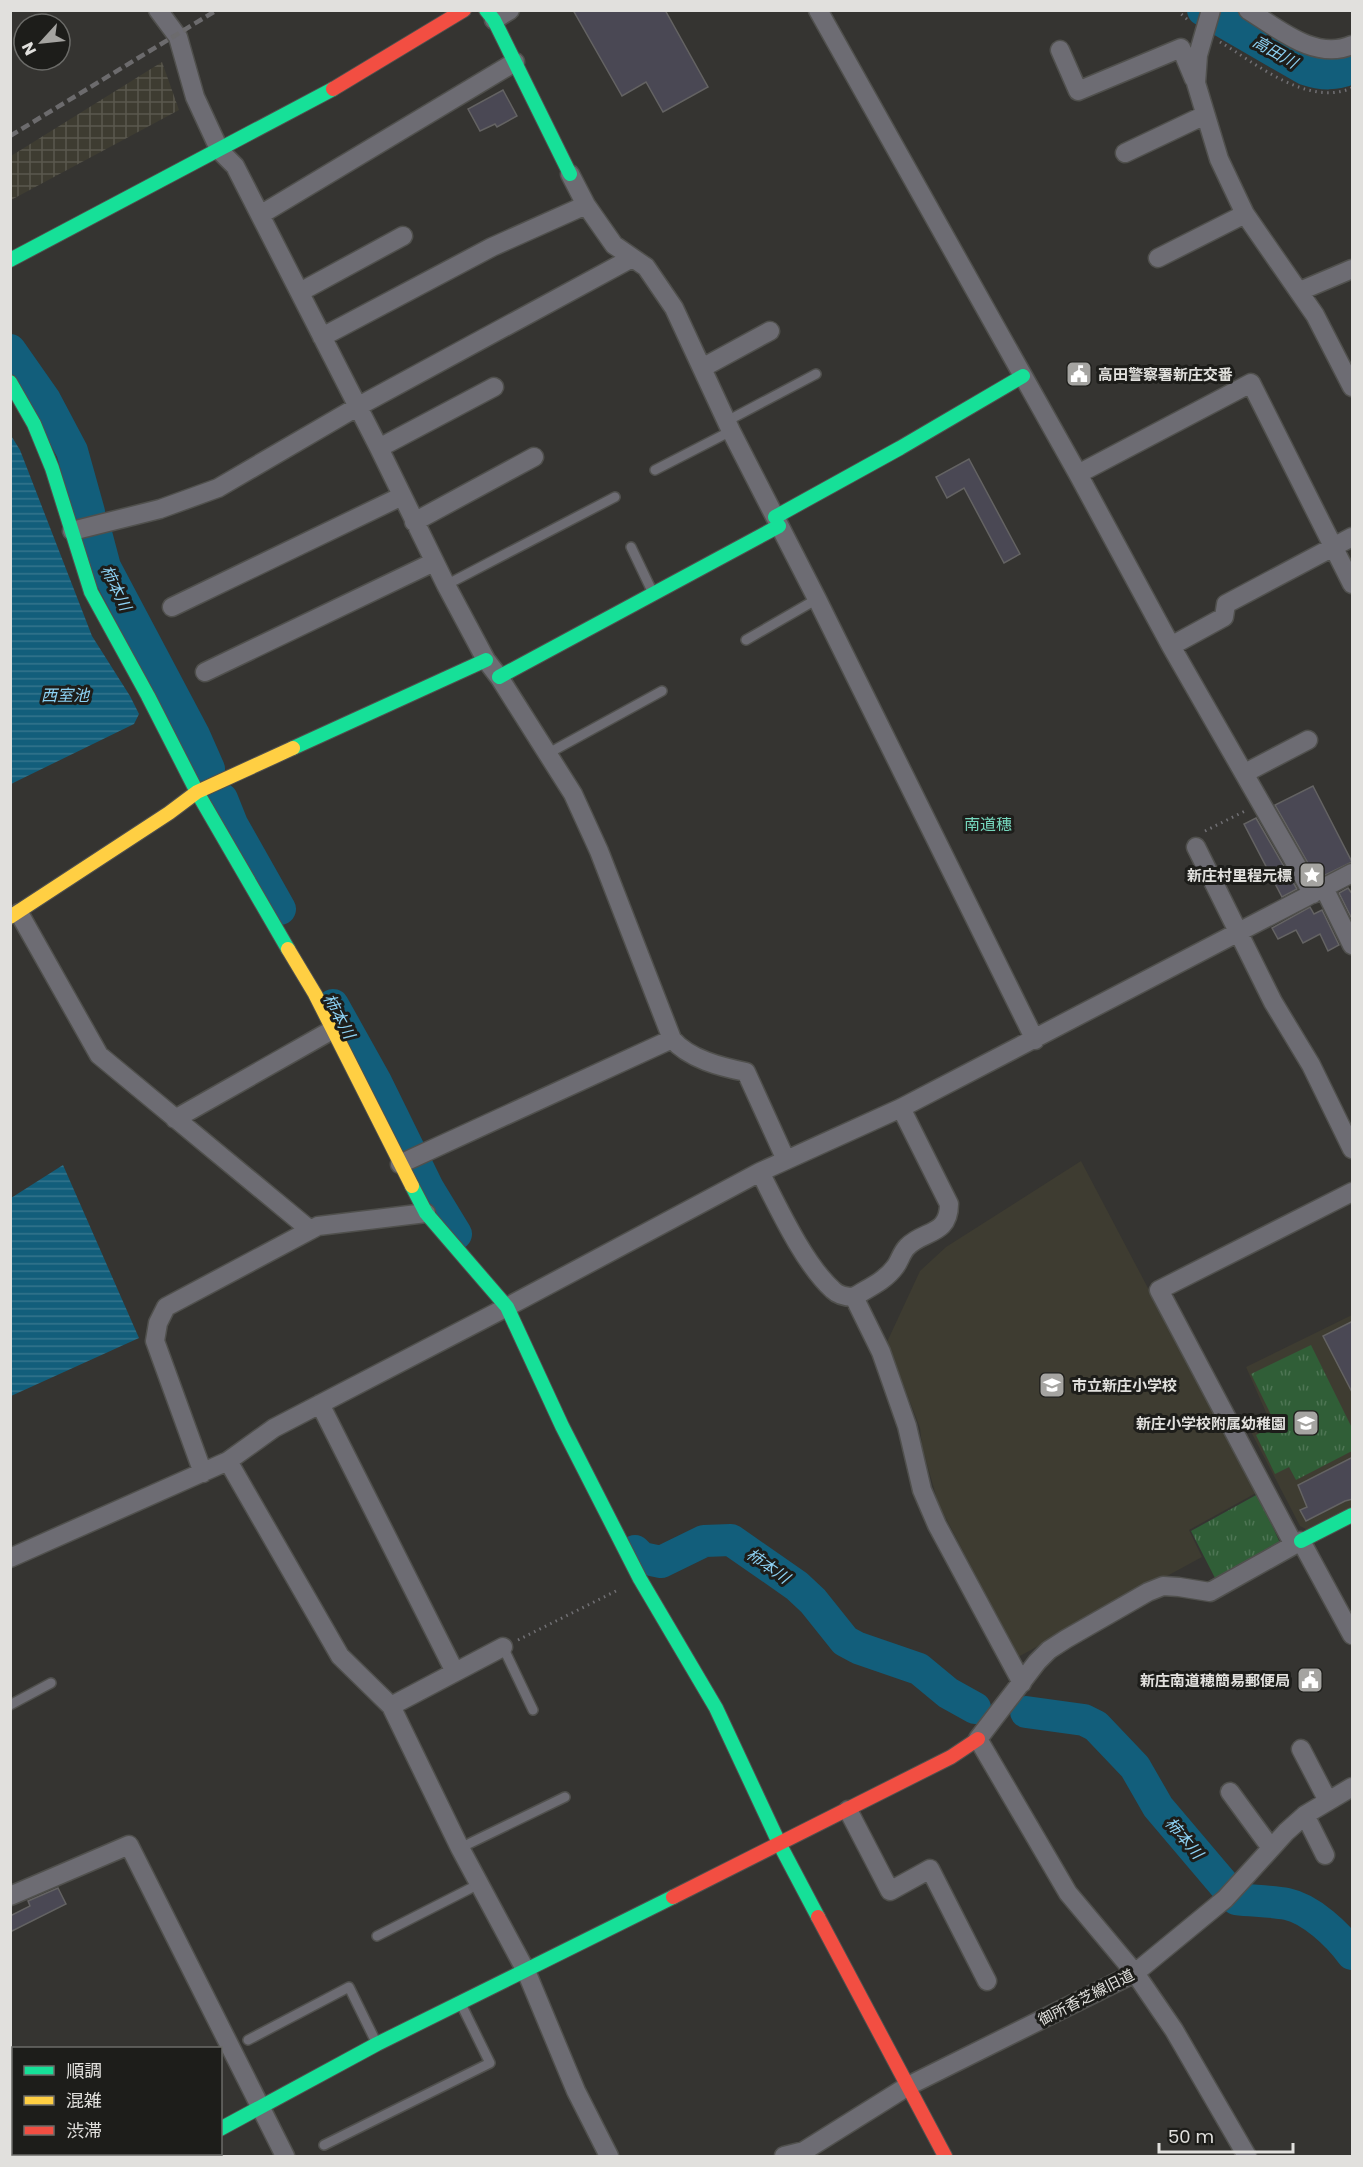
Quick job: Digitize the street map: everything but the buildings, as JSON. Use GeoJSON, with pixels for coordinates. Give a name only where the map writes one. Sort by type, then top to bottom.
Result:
{"type":"FeatureCollection","features":[{"type":"Feature","properties":{"kind":"street"},"geometry":{"type":"LineString","coordinates":[[158,10],[178,37],[195,97],[220,151],[235,166],[446,585],[486,660],[573,794],[599,851],[672,1039],[678,1046],[694,1056],[746,1072],[786,1160]]}},
{"type":"Feature","properties":{"kind":"street"},"geometry":{"type":"LineString","coordinates":[[10,260],[350,81],[464,10]]}},
{"type":"Feature","properties":{"kind":"street"},"geometry":{"type":"LineString","coordinates":[[510,10],[490,15],[570,174],[586,205],[614,245],[646,267],[674,308],[729,426],[1035,1040]]}},
{"type":"Feature","properties":{"kind":"street"},"geometry":{"type":"LineString","coordinates":[[818,10],[1172,646],[1262,803],[1353,945]]}},
{"type":"Feature","properties":{"kind":"street"},"geometry":{"type":"LineString","coordinates":[[1196,83],[1198,55],[1211,10]]}},
{"type":"Feature","properties":{"kind":"street"},"geometry":{"type":"LineString","coordinates":[[1248,10],[1290,36],[1324,50],[1353,45]]}},
{"type":"Feature","properties":{"kind":"street"},"geometry":{"type":"LineString","coordinates":[[1060,50],[1078,91],[1181,48],[1196,83],[1219,159],[1245,214],[1300,291],[1327,335],[1353,387]]}},
{"type":"Feature","properties":{"kind":"street"},"geometry":{"type":"LineString","coordinates":[[260,215],[515,62]]}},
{"type":"Feature","properties":{"kind":"street"},"geometry":{"type":"LineString","coordinates":[[1125,153],[1205,115]]}},
{"type":"Feature","properties":{"kind":"street"},"geometry":{"type":"LineString","coordinates":[[322,338],[492,247],[586,205]]}},
{"type":"Feature","properties":{"kind":"street"},"geometry":{"type":"LineString","coordinates":[[1158,258],[1245,214]]}},
{"type":"Feature","properties":{"kind":"street"},"geometry":{"type":"LineString","coordinates":[[300,292],[403,236]]}},
{"type":"Feature","properties":{"kind":"street"},"geometry":{"type":"LineString","coordinates":[[72,531],[160,509],[218,488],[357,406],[632,258]]}},
{"type":"Feature","properties":{"kind":"street"},"geometry":{"type":"LineString","coordinates":[[1300,291],[1353,269]]}},
{"type":"Feature","properties":{"kind":"street"},"geometry":{"type":"LineString","coordinates":[[702,368],[770,331]]}},
{"type":"Feature","properties":{"kind":"street"},"geometry":{"type":"LineString","coordinates":[[499,677],[777,522],[1023,376]]}},
{"type":"Feature","properties":{"kind":"street"},"geometry":{"type":"LineString","coordinates":[[10,382],[34,424],[52,468],[91,592],[197,792],[315,994],[332,1030],[409,1160],[426,1213],[507,1307],[562,1426],[640,1579],[716,1708],[780,1845],[945,2157]]}},
{"type":"Feature","properties":{"kind":"street"},"geometry":{"type":"LineString","coordinates":[[1078,474],[1251,383],[1353,584]]}},
{"type":"Feature","properties":{"kind":"street"},"geometry":{"type":"LineString","coordinates":[[379,448],[494,387]]}},
{"type":"Feature","properties":{"kind":"street"},"geometry":{"type":"LineString","coordinates":[[414,522],[534,457]]}},
{"type":"Feature","properties":{"kind":"street"},"geometry":{"type":"LineString","coordinates":[[172,607],[402,496]]}},
{"type":"Feature","properties":{"kind":"street"},"geometry":{"type":"LineString","coordinates":[[1172,646],[1224,616],[1226,604],[1332,546],[1353,537]]}},
{"type":"Feature","properties":{"kind":"street"},"geometry":{"type":"LineString","coordinates":[[205,672],[434,562]]}},
{"type":"Feature","properties":{"kind":"street"},"geometry":{"type":"LineString","coordinates":[[309,1229],[99,1055],[15,915],[197,792],[486,660]]}},
{"type":"Feature","properties":{"kind":"street"},"geometry":{"type":"LineString","coordinates":[[1245,773],[1308,740]]}},
{"type":"Feature","properties":{"kind":"street"},"geometry":{"type":"LineString","coordinates":[[1196,847],[1274,1002],[1311,1065],[1353,1149]]}},
{"type":"Feature","properties":{"kind":"street"},"geometry":{"type":"LineString","coordinates":[[10,1558],[228,1461],[274,1428],[759,1172],[901,1108],[1353,873]]}},
{"type":"Feature","properties":{"kind":"street"},"geometry":{"type":"LineString","coordinates":[[175,1119],[332,1030]]}},
{"type":"Feature","properties":{"kind":"street"},"geometry":{"type":"LineString","coordinates":[[409,1160],[672,1039]]}},
{"type":"Feature","properties":{"kind":"street"},"geometry":{"type":"LineString","coordinates":[[759,1172],[808,1260],[833,1291],[843,1297],[854,1297],[887,1277],[897,1265],[902,1252],[909,1245],[942,1227],[949,1216],[949,1204],[901,1108]]}},
{"type":"Feature","properties":{"kind":"street"},"geometry":{"type":"LineString","coordinates":[[1353,1192],[1159,1290],[1298,1543],[1347,1613],[1353,1635]]}},
{"type":"Feature","properties":{"kind":"street"},"geometry":{"type":"LineString","coordinates":[[203,1473],[155,1341],[158,1323],[166,1307],[309,1229],[426,1213]]}},
{"type":"Feature","properties":{"kind":"street"},"geometry":{"type":"LineString","coordinates":[[854,1297],[881,1352],[907,1426],[922,1490],[937,1525],[1022,1683]]}},
{"type":"Feature","properties":{"kind":"street"},"geometry":{"type":"LineString","coordinates":[[320,1404],[455,1672]]}},
{"type":"Feature","properties":{"kind":"street"},"geometry":{"type":"LineString","coordinates":[[228,1461],[340,1656],[391,1706],[460,1848],[526,1971],[576,2091],[609,2157]]}},
{"type":"Feature","properties":{"kind":"street"},"geometry":{"type":"LineString","coordinates":[[222,2128],[377,2044],[780,1845],[951,1757],[978,1739],[1049,1650],[1148,1592],[1163,1586],[1210,1592],[1353,1515]]}},
{"type":"Feature","properties":{"kind":"street"},"geometry":{"type":"LineString","coordinates":[[391,1706],[503,1647]]}},
{"type":"Feature","properties":{"kind":"street"},"geometry":{"type":"LineString","coordinates":[[978,1739],[1068,1893],[1135,1973],[1174,2030],[1247,2157]]}},
{"type":"Feature","properties":{"kind":"street"},"geometry":{"type":"LineString","coordinates":[[1301,1749],[1328,1801]]}},
{"type":"Feature","properties":{"kind":"street","name":"御所香芝線旧道"},"geometry":{"type":"LineString","coordinates":[[784,2157],[804,2151],[908,2086],[1135,1973],[1231,1893],[1271,1848],[1305,1815],[1353,1787]]}},
{"type":"Feature","properties":{"kind":"street"},"geometry":{"type":"LineString","coordinates":[[1230,1792],[1271,1848]]}},
{"type":"Feature","properties":{"kind":"street"},"geometry":{"type":"LineString","coordinates":[[848,1810],[890,1891],[930,1869],[987,1981]]}},
{"type":"Feature","properties":{"kind":"street"},"geometry":{"type":"LineString","coordinates":[[1305,1815],[1325,1855]]}},
{"type":"Feature","properties":{"kind":"street"},"geometry":{"type":"LineString","coordinates":[[10,1896],[129,1845],[285,2157]]}},
{"type":"Feature","properties":{"kind":"lane"},"geometry":{"type":"LineString","coordinates":[[655,470],[816,374]]}},
{"type":"Feature","properties":{"kind":"lane"},"geometry":{"type":"LineString","coordinates":[[446,585],[615,497]]}},
{"type":"Feature","properties":{"kind":"lane"},"geometry":{"type":"LineString","coordinates":[[631,548],[653,593]]}},
{"type":"Feature","properties":{"kind":"lane"},"geometry":{"type":"LineString","coordinates":[[746,640],[817,599]]}},
{"type":"Feature","properties":{"kind":"lane"},"geometry":{"type":"LineString","coordinates":[[547,754],[662,691]]}},
{"type":"Feature","properties":{"kind":"lane"},"geometry":{"type":"LineString","coordinates":[[503,1647],[532,1710]]}},
{"type":"Feature","properties":{"kind":"lane"},"geometry":{"type":"LineString","coordinates":[[10,1705],[51,1683]]}},
{"type":"Feature","properties":{"kind":"lane"},"geometry":{"type":"LineString","coordinates":[[460,1848],[565,1797]]}},
{"type":"Feature","properties":{"kind":"lane"},"geometry":{"type":"LineString","coordinates":[[376,1936],[479,1884]]}},
{"type":"Feature","properties":{"kind":"lane"},"geometry":{"type":"LineString","coordinates":[[248,2040],[349,1987],[377,2044]]}},
{"type":"Feature","properties":{"kind":"lane"},"geometry":{"type":"LineString","coordinates":[[324,2145],[490,2063],[461,2004]]}},
{"type":"Feature","properties":{"kind":"path"},"geometry":{"type":"LineString","coordinates":[[1204,33],[1284,80],[1303,88],[1327,93],[1353,88]]}},
{"type":"Feature","properties":{"kind":"path"},"geometry":{"type":"LineString","coordinates":[[1196,847],[1199,834],[1262,803]]}},
{"type":"Feature","properties":{"kind":"path"},"geometry":{"type":"LineString","coordinates":[[503,1647],[640,1579]]}},
{"type":"Feature","properties":{"kind":"shaded area"},"geometry":{"type":"Polygon","coordinates":[[[162,62],[179,110],[11,200],[11,156],[162,62]]]}},
{"type":"Feature","properties":{"kind":"shaded area","name":"市立新庄小学校"},"geometry":{"type":"Polygon","coordinates":[[[1081,1161],[1256,1493],[1189,1530],[1202,1557],[1018,1657],[938,1503],[922,1446],[920,1428],[887,1342],[920,1271],[946,1247],[1081,1161]]]}},
{"type":"Feature","properties":{"kind":"shaded area","name":"新庄小学校附属幼稚園"},"geometry":{"type":"Polygon","coordinates":[[[1352,1315],[1352,1506],[1308,1530],[1300,1526],[1249,1428],[1268,1417],[1246,1367],[1352,1315]]]}},
{"type":"Feature","properties":{"kind":"green space"},"geometry":{"type":"Polygon","coordinates":[[[1311,1345],[1352,1428],[1352,1451],[1296,1480],[1289,1467],[1275,1474],[1256,1435],[1276,1425],[1251,1374],[1311,1345]]]}},
{"type":"Feature","properties":{"kind":"green space"},"geometry":{"type":"Polygon","coordinates":[[[1258,1494],[1280,1543],[1215,1578],[1191,1531],[1258,1494]]]}},
{"type":"Feature","properties":{"kind":"water","name":"西室池"},"geometry":{"type":"Polygon","coordinates":[[[10,434],[20,450],[92,636],[139,714],[134,724],[11,784],[10,434]]]}},
{"type":"Feature","properties":{"kind":"water"},"geometry":{"type":"Polygon","coordinates":[[[63,1165],[139,1338],[11,1396],[11,1198],[63,1165]]]}},
{"type":"Feature","properties":{"kind":"waterway","name":"高田川"},"geometry":{"type":"LineString","coordinates":[[1203,10],[1305,69],[1329,73],[1352,68]]}},
{"type":"Feature","properties":{"kind":"waterway","name":"柿本川"},"geometry":{"type":"LineString","coordinates":[[10,350],[45,400],[72,451],[89,512]]}},
{"type":"Feature","properties":{"kind":"waterway","name":"柿本川"},"geometry":{"type":"LineString","coordinates":[[96,533],[105,567],[194,735],[209,769]]}},
{"type":"Feature","properties":{"kind":"waterway","name":"柿本川"},"geometry":{"type":"LineString","coordinates":[[222,799],[232,824],[280,909]]}},
{"type":"Feature","properties":{"kind":"waterway","name":"柿本川"},"geometry":{"type":"LineString","coordinates":[[333,1005],[376,1082],[428,1188],[456,1234]]}},
{"type":"Feature","properties":{"kind":"waterway","name":"柿本川"},"geometry":{"type":"LineString","coordinates":[[635,1551],[642,1558],[661,1562],[704,1541],[731,1540],[797,1586],[813,1601],[845,1641],[858,1648],[919,1669],[948,1693],[975,1708]]}},
{"type":"Feature","properties":{"kind":"waterway","name":"柿本川"},"geometry":{"type":"LineString","coordinates":[[1026,1712],[1084,1720],[1096,1726],[1135,1767],[1158,1807],[1236,1899],[1287,1904],[1305,1911],[1323,1924],[1352,1954]]}},
{"type":"Feature","properties":{"kind":"railway"},"geometry":{"type":"LineString","coordinates":[[10,136],[217,10]]}},
{"type":"Feature","properties":{"kind":"traffic: fast"},"geometry":{"type":"LineString","coordinates":[[486,10],[494,20],[570,174]]}},
{"type":"Feature","properties":{"kind":"traffic: fast"},"geometry":{"type":"LineString","coordinates":[[10,260],[333,89]]}},
{"type":"Feature","properties":{"kind":"traffic: fast"},"geometry":{"type":"LineString","coordinates":[[775,517],[1023,376]]}},
{"type":"Feature","properties":{"kind":"traffic: fast"},"geometry":{"type":"LineString","coordinates":[[10,382],[34,424],[52,468],[91,592],[197,792],[288,949]]}},
{"type":"Feature","properties":{"kind":"traffic: fast"},"geometry":{"type":"LineString","coordinates":[[499,677],[779,526]]}},
{"type":"Feature","properties":{"kind":"traffic: fast"},"geometry":{"type":"LineString","coordinates":[[293,748],[486,660]]}},
{"type":"Feature","properties":{"kind":"traffic: fast"},"geometry":{"type":"LineString","coordinates":[[412,1186],[426,1213],[507,1307],[562,1426],[640,1579],[716,1708],[780,1845],[818,1917]]}},
{"type":"Feature","properties":{"kind":"traffic: fast"},"geometry":{"type":"LineString","coordinates":[[1301,1541],[1352,1515]]}},
{"type":"Feature","properties":{"kind":"traffic: fast"},"geometry":{"type":"LineString","coordinates":[[222,2128],[377,2044],[673,1897]]}},
{"type":"Feature","properties":{"kind":"traffic: slow"},"geometry":{"type":"LineString","coordinates":[[10,917],[169,813],[197,792],[293,748]]}},
{"type":"Feature","properties":{"kind":"traffic: slow"},"geometry":{"type":"LineString","coordinates":[[288,949],[315,994],[412,1186]]}},
{"type":"Feature","properties":{"kind":"traffic: jam"},"geometry":{"type":"LineString","coordinates":[[333,89],[464,10]]}},
{"type":"Feature","properties":{"kind":"traffic: jam"},"geometry":{"type":"LineString","coordinates":[[673,1897],[951,1757],[978,1739]]}},
{"type":"Feature","properties":{"kind":"traffic: jam"},"geometry":{"type":"LineString","coordinates":[[818,1917],[945,2156]]}},
{"type":"Feature","properties":{"kind":"place","name":"高田警察署新庄交番"},"geometry":{"type":"Point","coordinates":[1079,374]}},
{"type":"Feature","properties":{"kind":"place","name":"新庄村里程元標"},"geometry":{"type":"Point","coordinates":[1312,875]}},
{"type":"Feature","properties":{"kind":"place","name":"市立新庄小学校"},"geometry":{"type":"Point","coordinates":[1052,1385]}},
{"type":"Feature","properties":{"kind":"place","name":"新庄小学校附属幼稚園"},"geometry":{"type":"Point","coordinates":[1306,1423]}},
{"type":"Feature","properties":{"kind":"place","name":"新庄南道穂簡易郵便局"},"geometry":{"type":"Point","coordinates":[1310,1680]}},
{"type":"Feature","properties":{"kind":"district","name":"南道穗"},"geometry":{"type":"Point","coordinates":[988,824]}}]}
